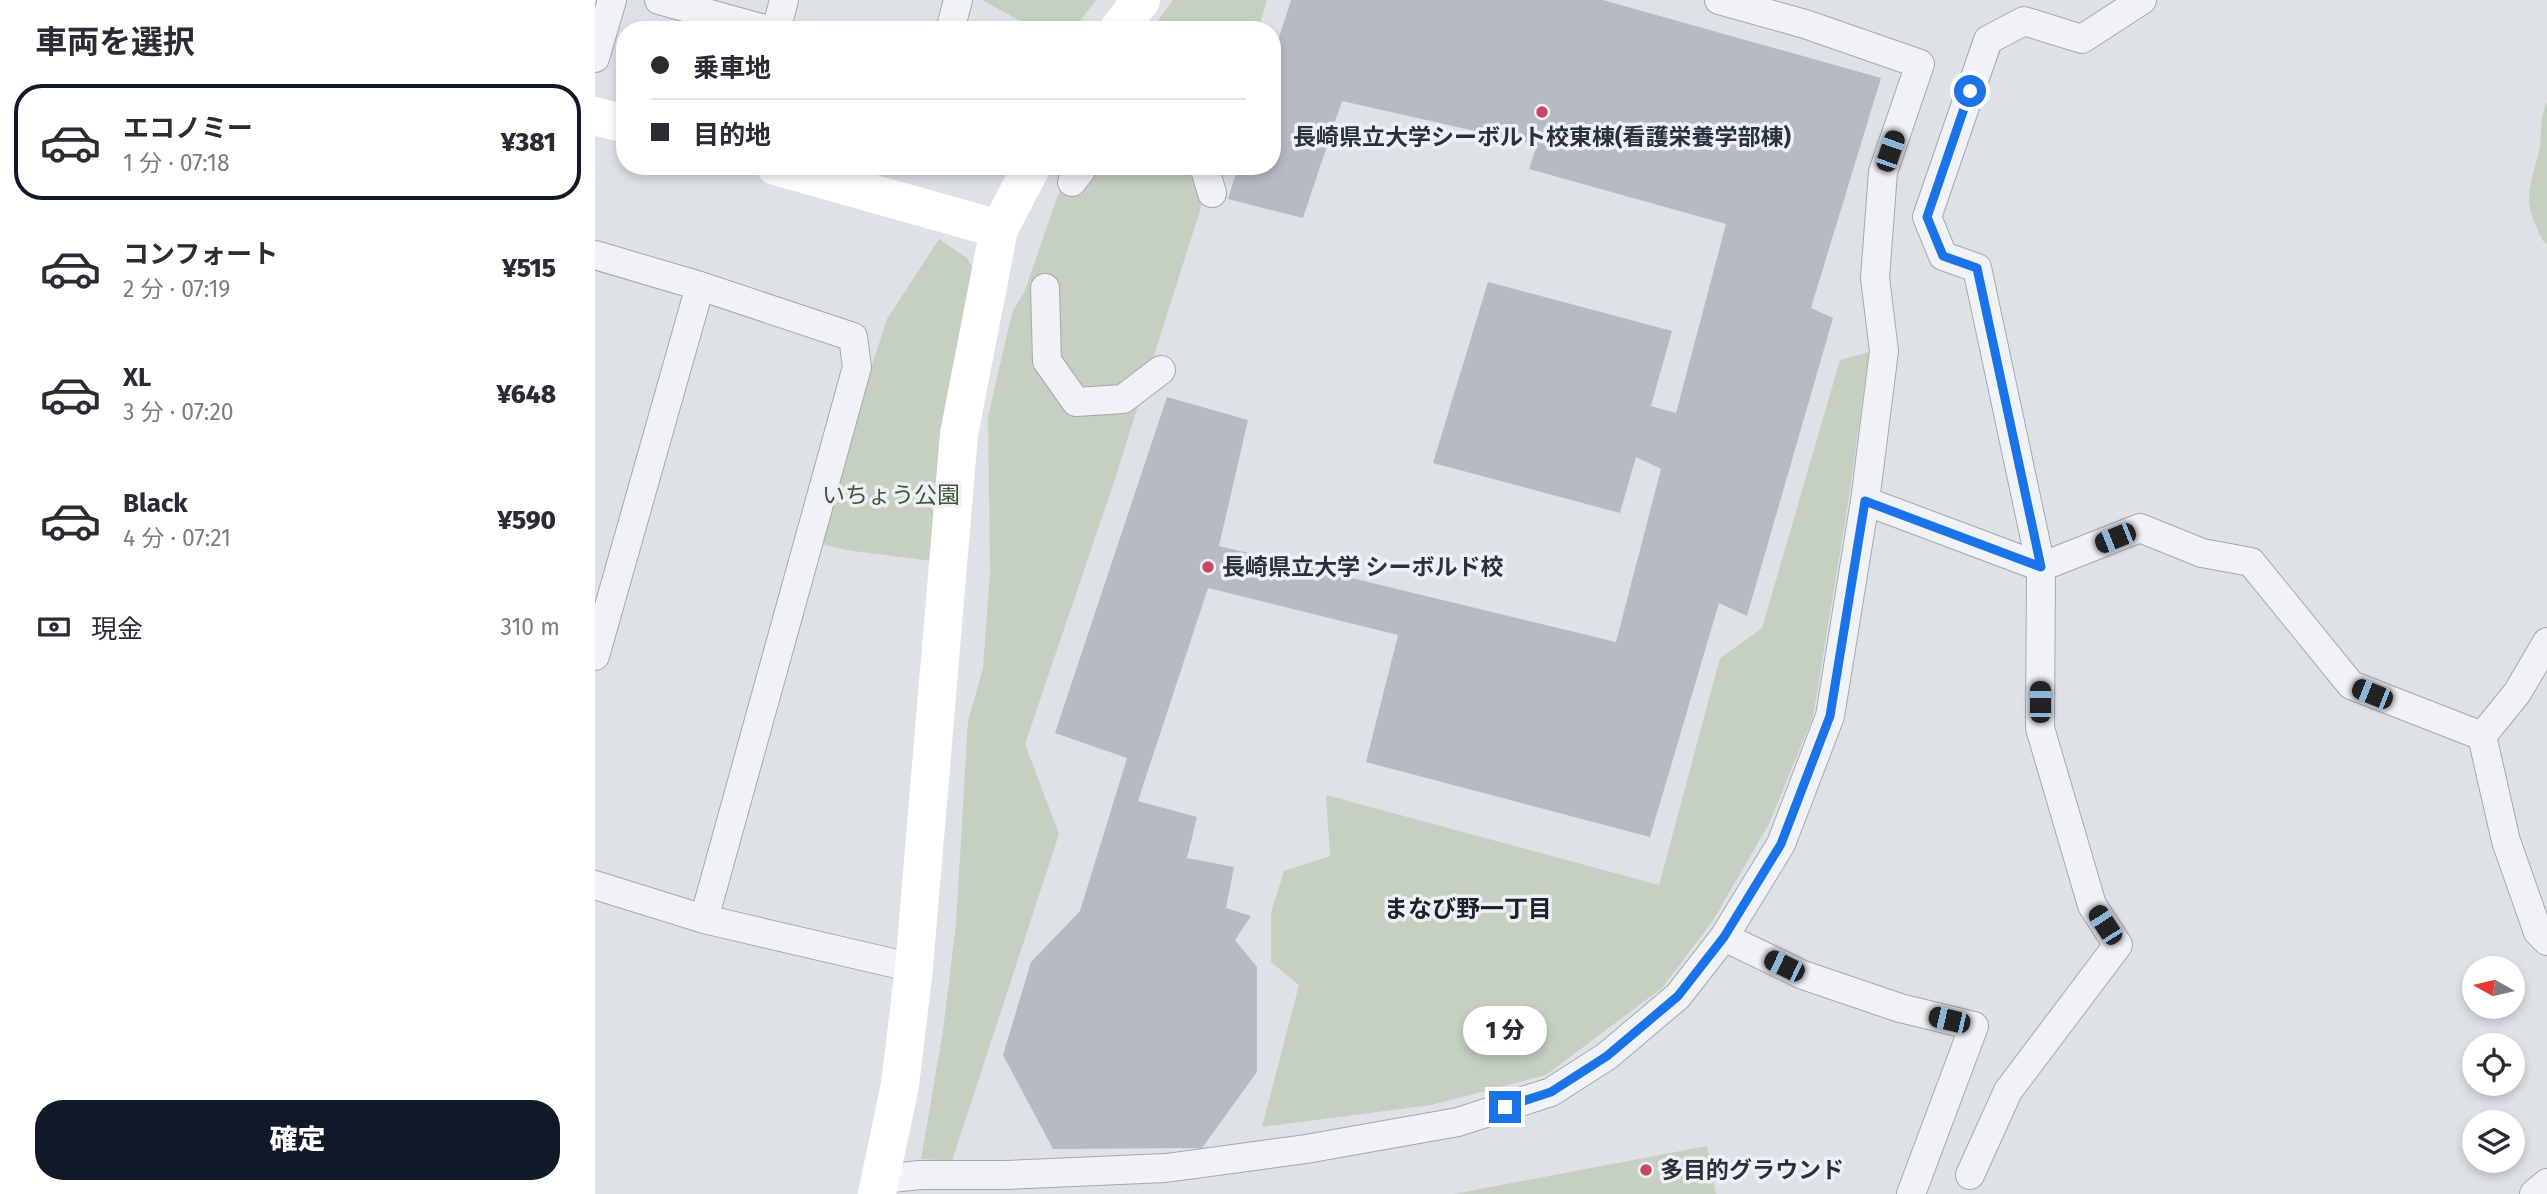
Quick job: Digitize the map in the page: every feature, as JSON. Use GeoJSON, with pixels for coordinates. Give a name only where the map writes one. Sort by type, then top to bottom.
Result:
{"type":"FeatureCollection","features":[{"type":"Feature","properties":{"kind":"street"},"geometry":{"type":"LineString","coordinates":[[595,58],[611,0]]}},
{"type":"Feature","properties":{"kind":"street"},"geometry":{"type":"LineString","coordinates":[[659,0],[735,21]]}},
{"type":"Feature","properties":{"kind":"street"},"geometry":{"type":"LineString","coordinates":[[778,21],[784,0]]}},
{"type":"Feature","properties":{"kind":"street"},"geometry":{"type":"LineString","coordinates":[[952,21],[958,0]]}},
{"type":"Feature","properties":{"kind":"street"},"geometry":{"type":"LineString","coordinates":[[1125,21],[1140,0]]}},
{"type":"Feature","properties":{"kind":"street"},"geometry":{"type":"LineString","coordinates":[[1027,175],[999,229],[960,434],[914,968],[900,1085],[880,1187],[920,1175],[1006,1175],[1166,1168],[1306,1149],[1458,1122],[1551,1092],[1607,1056],[1678,996],[1724,937],[1781,844],[1830,716],[1865,501],[1884,351],[1875,278],[1883,172],[1920,64],[1805,24],[1719,0]]}},
{"type":"Feature","properties":{"kind":"street"},"geometry":{"type":"LineString","coordinates":[[1970,1175],[2008,1091],[2118,945],[2092,905],[2040,728],[2041,567],[1977,268],[1943,256],[1927,217],[1988,40],[2024,21],[2082,39],[2142,0]]}},
{"type":"Feature","properties":{"kind":"street"},"geometry":{"type":"LineString","coordinates":[[595,116],[616,122]]}},
{"type":"Feature","properties":{"kind":"street"},"geometry":{"type":"LineString","coordinates":[[807,175],[999,229]]}},
{"type":"Feature","properties":{"kind":"street"},"geometry":{"type":"LineString","coordinates":[[1207,175],[1212,193]]}},
{"type":"Feature","properties":{"kind":"street"},"geometry":{"type":"LineString","coordinates":[[595,255],[700,286],[853,337],[857,367],[704,919]]}},
{"type":"Feature","properties":{"kind":"street"},"geometry":{"type":"LineString","coordinates":[[595,656],[700,286]]}},
{"type":"Feature","properties":{"kind":"street"},"geometry":{"type":"LineString","coordinates":[[1045,288],[1047,361],[1076,402],[1123,399],[1161,370]]}},
{"type":"Feature","properties":{"kind":"street"},"geometry":{"type":"LineString","coordinates":[[1865,501],[2041,567],[2140,528],[2202,553],[2251,562],[2351,685],[2483,736]]}},
{"type":"Feature","properties":{"kind":"street"},"geometry":{"type":"LineString","coordinates":[[2483,736],[2517,693],[2547,642]]}},
{"type":"Feature","properties":{"kind":"street"},"geometry":{"type":"LineString","coordinates":[[2483,736],[2505,841],[2537,932],[2547,941]]}},
{"type":"Feature","properties":{"kind":"street"},"geometry":{"type":"LineString","coordinates":[[595,885],[704,919],[914,968]]}},
{"type":"Feature","properties":{"kind":"street"},"geometry":{"type":"LineString","coordinates":[[1724,937],[1803,975],[1899,1008],[1974,1026],[1911,1194]]}},
{"type":"Feature","properties":{"kind":"street"},"geometry":{"type":"LineString","coordinates":[[2534,1194],[2547,1183]]}},
{"type":"Feature","properties":{"kind":"green space"},"geometry":{"type":"Polygon","coordinates":[[[982,0],[1096,0],[1080,21],[1020,21],[982,0]]]}},
{"type":"Feature","properties":{"kind":"green space"},"geometry":{"type":"Polygon","coordinates":[[[1173,0],[1267,0],[1261,21],[1158,21],[1173,0]]]}},
{"type":"Feature","properties":{"kind":"green space"},"geometry":{"type":"Polygon","coordinates":[[[2547,102],[2547,245],[2540,236],[2532,214],[2529,194],[2547,102]]]}},
{"type":"Feature","properties":{"kind":"green space"},"geometry":{"type":"Polygon","coordinates":[[[1065,175],[1211,175],[1114,482],[1025,744],[1059,834],[952,1161],[921,1159],[943,1031],[956,924],[968,721],[983,668],[990,572],[988,417],[1012,313],[1025,290],[1065,175]]]}},
{"type":"Feature","properties":{"kind":"green space","name":"いちょう公園"},"geometry":{"type":"Polygon","coordinates":[[[939,239],[967,258],[980,279],[939,562],[846,550],[818,543],[825,512],[887,319],[939,239]]]}},
{"type":"Feature","properties":{"kind":"green space"},"geometry":{"type":"Polygon","coordinates":[[[1869,352],[1848,504],[1813,717],[1769,824],[1712,922],[1662,988],[1546,1075],[1431,1105],[1262,1127],[1299,985],[1271,962],[1271,913],[1284,871],[1330,856],[1326,795],[1659,885],[1720,658],[1762,628],[1840,360],[1869,352]]]}},
{"type":"Feature","properties":{"kind":"green space","name":"多目的グラウンド"},"geometry":{"type":"Polygon","coordinates":[[[1707,1146],[1716,1194],[1454,1194],[1707,1146]]]}},
{"type":"Feature","properties":{"kind":"building","name":"長崎県立大学 シーボルド校"},"geometry":{"type":"Polygon","coordinates":[[[1291,0],[1603,0],[1881,78],[1811,308],[1833,318],[1747,616],[1719,603],[1650,837],[1366,762],[1398,635],[1208,588],[1138,801],[1197,817],[1187,858],[1234,867],[1226,908],[1251,916],[1235,940],[1257,967],[1257,1072],[1202,1148],[1053,1149],[1003,1055],[1031,962],[1080,911],[1127,758],[1055,733],[1167,397],[1248,420],[1219,546],[1616,642],[1661,469],[1636,457],[1620,513],[1433,463],[1488,282],[1672,331],[1651,406],[1676,413],[1726,224],[1529,169],[1537,145],[1342,101],[1303,218],[1228,199],[1235,175],[1281,175],[1281,31],[1291,0]]]}},
{"type":"Feature","properties":{"kind":"place","name":"長崎県立大学シーボルト校東棟(看護栄養学部棟)"},"geometry":{"type":"Point","coordinates":[1542,112]}},
{"type":"Feature","properties":{"kind":"place","name":"長崎県立大学 シーボルド校"},"geometry":{"type":"Point","coordinates":[1208,567]}},
{"type":"Feature","properties":{"kind":"place","name":"多目的グラウンド"},"geometry":{"type":"Point","coordinates":[1646,1170]}},
{"type":"Feature","properties":{"kind":"district","name":"まなび野一丁目"},"geometry":{"type":"Point","coordinates":[1468,909]}},
{"type":"Feature","properties":{"kind":"route"},"geometry":{"type":"LineString","coordinates":[[1505,1107],[1551,1092],[1607,1056],[1678,996],[1724,937],[1781,844],[1830,716],[1865,501],[2041,567],[1977,268],[1943,256],[1927,217],[1970,91]]}}]}
